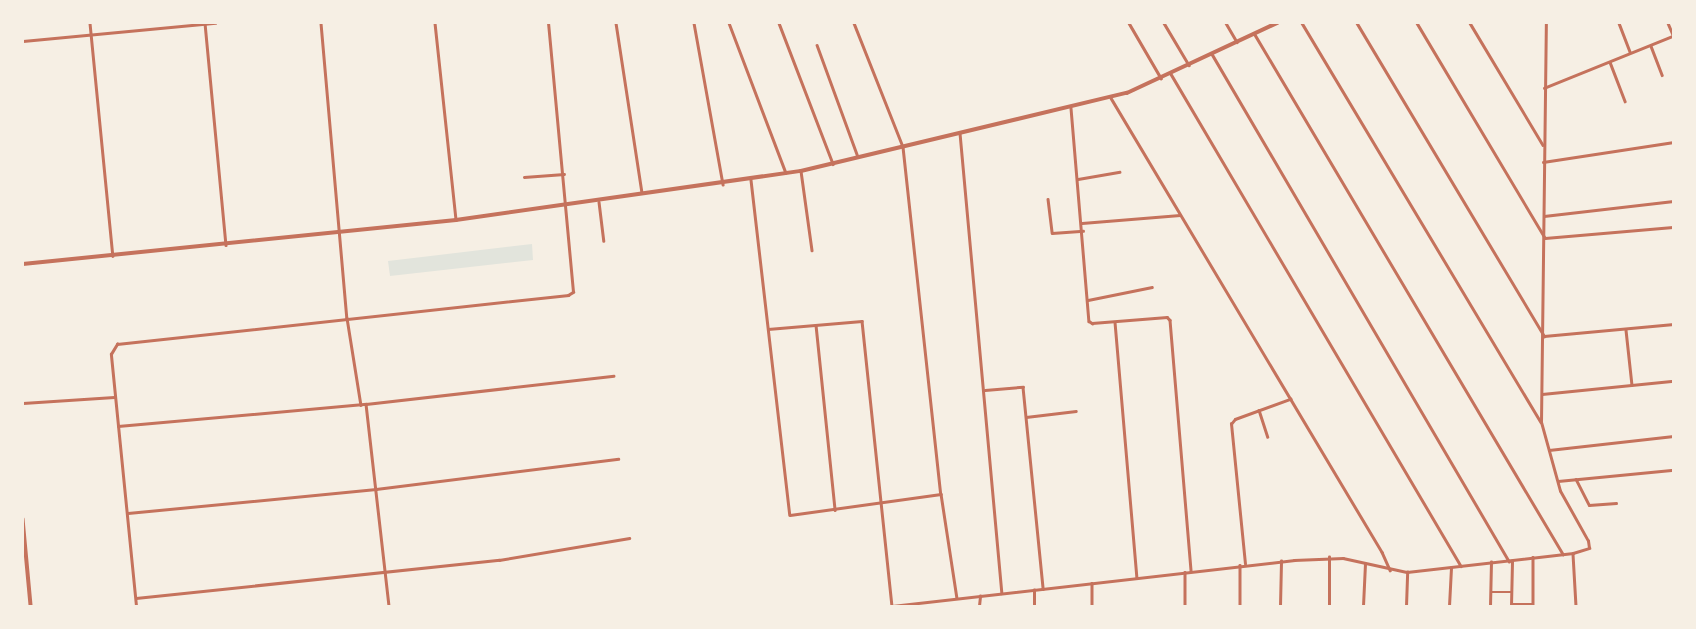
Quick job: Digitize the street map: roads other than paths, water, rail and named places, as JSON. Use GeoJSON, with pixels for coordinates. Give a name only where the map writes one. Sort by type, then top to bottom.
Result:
{"type":"FeatureCollection","features":[{"type":"Feature","properties":{"kind":"street"},"geometry":{"type":"LineString","coordinates":[[89,23],[113,256]]}},
{"type":"Feature","properties":{"kind":"street"},"geometry":{"type":"LineString","coordinates":[[205,23],[226,245]]}},
{"type":"Feature","properties":{"kind":"street"},"geometry":{"type":"LineString","coordinates":[[23,41],[215,23]]}},
{"type":"Feature","properties":{"kind":"street"},"geometry":{"type":"LineString","coordinates":[[321,23],[346,318],[361,405]]}},
{"type":"Feature","properties":{"kind":"street"},"geometry":{"type":"LineString","coordinates":[[435,23],[456,220]]}},
{"type":"Feature","properties":{"kind":"street"},"geometry":{"type":"LineString","coordinates":[[136,606],[111,354],[117,344],[571,294],[575,285],[548,23]]}},
{"type":"Feature","properties":{"kind":"street"},"geometry":{"type":"LineString","coordinates":[[616,23],[643,195]]}},
{"type":"Feature","properties":{"kind":"street"},"geometry":{"type":"LineString","coordinates":[[694,23],[723,184]]}},
{"type":"Feature","properties":{"kind":"street"},"geometry":{"type":"LineString","coordinates":[[729,23],[786,173]]}},
{"type":"Feature","properties":{"kind":"street"},"geometry":{"type":"LineString","coordinates":[[779,23],[833,164]]}},
{"type":"Feature","properties":{"kind":"street"},"geometry":{"type":"LineString","coordinates":[[854,23],[903,147],[941,494],[957,598]]}},
{"type":"Feature","properties":{"kind":"street"},"geometry":{"type":"LineString","coordinates":[[1129,23],[1161,78]]}},
{"type":"Feature","properties":{"kind":"street"},"geometry":{"type":"LineString","coordinates":[[1164,23],[1189,65]]}},
{"type":"Feature","properties":{"kind":"street"},"geometry":{"type":"LineString","coordinates":[[1226,23],[1237,42]]}},
{"type":"Feature","properties":{"kind":"street"},"geometry":{"type":"LineString","coordinates":[[23,264],[456,220],[599,202],[801,171],[1111,98],[1171,74],[1277,23]]}},
{"type":"Feature","properties":{"kind":"street"},"geometry":{"type":"LineString","coordinates":[[768,329],[862,321],[892,606],[1329,557],[1407,572],[1586,550],[1589,545],[1558,481],[1541,422],[1302,23]]}},
{"type":"Feature","properties":{"kind":"street"},"geometry":{"type":"LineString","coordinates":[[1356,23],[1544,336]]}},
{"type":"Feature","properties":{"kind":"street"},"geometry":{"type":"LineString","coordinates":[[1417,23],[1545,238]]}},
{"type":"Feature","properties":{"kind":"street"},"geometry":{"type":"LineString","coordinates":[[1470,23],[1543,145]]}},
{"type":"Feature","properties":{"kind":"street"},"geometry":{"type":"LineString","coordinates":[[1541,422],[1546,23]]}},
{"type":"Feature","properties":{"kind":"street"},"geometry":{"type":"LineString","coordinates":[[1619,23],[1630,53]]}},
{"type":"Feature","properties":{"kind":"street"},"geometry":{"type":"LineString","coordinates":[[1544,88],[1673,36],[1668,23]]}},
{"type":"Feature","properties":{"kind":"street"},"geometry":{"type":"LineString","coordinates":[[1254,33],[1563,554]]}},
{"type":"Feature","properties":{"kind":"street"},"geometry":{"type":"LineString","coordinates":[[817,45],[858,158]]}},
{"type":"Feature","properties":{"kind":"street"},"geometry":{"type":"LineString","coordinates":[[1651,45],[1662,75]]}},
{"type":"Feature","properties":{"kind":"street"},"geometry":{"type":"LineString","coordinates":[[1212,54],[1511,561],[1511,605],[1533,605],[1533,558]]}},
{"type":"Feature","properties":{"kind":"street"},"geometry":{"type":"LineString","coordinates":[[1609,61],[1625,102]]}},
{"type":"Feature","properties":{"kind":"street"},"geometry":{"type":"LineString","coordinates":[[1171,74],[1461,566]]}},
{"type":"Feature","properties":{"kind":"street"},"geometry":{"type":"LineString","coordinates":[[1111,98],[1291,398],[1390,570]]}},
{"type":"Feature","properties":{"kind":"street"},"geometry":{"type":"LineString","coordinates":[[1070,107],[1090,323],[1169,318],[1180,415],[1191,571]]}},
{"type":"Feature","properties":{"kind":"street"},"geometry":{"type":"LineString","coordinates":[[960,133],[1002,593]]}},
{"type":"Feature","properties":{"kind":"street"},"geometry":{"type":"LineString","coordinates":[[1543,162],[1673,142]]}},
{"type":"Feature","properties":{"kind":"street"},"geometry":{"type":"LineString","coordinates":[[801,171],[812,250]]}},
{"type":"Feature","properties":{"kind":"street"},"geometry":{"type":"LineString","coordinates":[[1078,179],[1119,172]]}},
{"type":"Feature","properties":{"kind":"street"},"geometry":{"type":"LineString","coordinates":[[524,177],[564,174]]}},
{"type":"Feature","properties":{"kind":"street"},"geometry":{"type":"LineString","coordinates":[[751,180],[790,514],[941,494]]}},
{"type":"Feature","properties":{"kind":"street"},"geometry":{"type":"LineString","coordinates":[[1048,199],[1052,233],[1083,231]]}},
{"type":"Feature","properties":{"kind":"street"},"geometry":{"type":"LineString","coordinates":[[1544,216],[1673,201]]}},
{"type":"Feature","properties":{"kind":"street"},"geometry":{"type":"LineString","coordinates":[[599,202],[604,241]]}},
{"type":"Feature","properties":{"kind":"street"},"geometry":{"type":"LineString","coordinates":[[1082,223],[1181,215]]}},
{"type":"Feature","properties":{"kind":"street"},"geometry":{"type":"LineString","coordinates":[[1545,238],[1673,228]]}},
{"type":"Feature","properties":{"kind":"street"},"geometry":{"type":"LineString","coordinates":[[1088,300],[1152,287]]}},
{"type":"Feature","properties":{"kind":"street"},"geometry":{"type":"LineString","coordinates":[[1115,323],[1137,578]]}},
{"type":"Feature","properties":{"kind":"street"},"geometry":{"type":"LineString","coordinates":[[1544,336],[1673,324]]}},
{"type":"Feature","properties":{"kind":"street"},"geometry":{"type":"LineString","coordinates":[[816,325],[835,510]]}},
{"type":"Feature","properties":{"kind":"street"},"geometry":{"type":"LineString","coordinates":[[1626,330],[1632,385]]}},
{"type":"Feature","properties":{"kind":"street"},"geometry":{"type":"LineString","coordinates":[[117,426],[361,405],[613,376]]}},
{"type":"Feature","properties":{"kind":"street"},"geometry":{"type":"LineString","coordinates":[[1542,394],[1673,381]]}},
{"type":"Feature","properties":{"kind":"street"},"geometry":{"type":"LineString","coordinates":[[985,390],[1022,386],[1043,589]]}},
{"type":"Feature","properties":{"kind":"street"},"geometry":{"type":"LineString","coordinates":[[23,403],[115,397]]}},
{"type":"Feature","properties":{"kind":"street"},"geometry":{"type":"LineString","coordinates":[[1245,565],[1230,426],[1235,419],[1291,398]]}},
{"type":"Feature","properties":{"kind":"street"},"geometry":{"type":"LineString","coordinates":[[366,404],[390,606]]}},
{"type":"Feature","properties":{"kind":"street"},"geometry":{"type":"LineString","coordinates":[[1259,410],[1268,437]]}},
{"type":"Feature","properties":{"kind":"street"},"geometry":{"type":"LineString","coordinates":[[1026,417],[1076,411]]}},
{"type":"Feature","properties":{"kind":"street"},"geometry":{"type":"LineString","coordinates":[[1549,450],[1673,436]]}},
{"type":"Feature","properties":{"kind":"street"},"geometry":{"type":"LineString","coordinates":[[127,513],[376,489],[618,458]]}},
{"type":"Feature","properties":{"kind":"street"},"geometry":{"type":"LineString","coordinates":[[1558,481],[1673,470]]}},
{"type":"Feature","properties":{"kind":"street"},"geometry":{"type":"LineString","coordinates":[[1576,480],[1589,505],[1616,503]]}},
{"type":"Feature","properties":{"kind":"street"},"geometry":{"type":"LineString","coordinates":[[23,519],[31,606]]}},
{"type":"Feature","properties":{"kind":"street"},"geometry":{"type":"LineString","coordinates":[[135,598],[499,560],[629,538]]}},
{"type":"Feature","properties":{"kind":"street"},"geometry":{"type":"LineString","coordinates":[[1573,553],[1576,606]]}},
{"type":"Feature","properties":{"kind":"street"},"geometry":{"type":"LineString","coordinates":[[1329,557],[1329,606]]}},
{"type":"Feature","properties":{"kind":"street"},"geometry":{"type":"LineString","coordinates":[[1280,606],[1281,561]]}},
{"type":"Feature","properties":{"kind":"street"},"geometry":{"type":"LineString","coordinates":[[1490,606],[1491,562]]}},
{"type":"Feature","properties":{"kind":"street"},"geometry":{"type":"LineString","coordinates":[[1363,606],[1365,564]]}},
{"type":"Feature","properties":{"kind":"street"},"geometry":{"type":"LineString","coordinates":[[1240,565],[1240,606]]}},
{"type":"Feature","properties":{"kind":"street"},"geometry":{"type":"LineString","coordinates":[[1449,606],[1451,567]]}},
{"type":"Feature","properties":{"kind":"street"},"geometry":{"type":"LineString","coordinates":[[1185,572],[1185,606]]}},
{"type":"Feature","properties":{"kind":"street"},"geometry":{"type":"LineString","coordinates":[[1406,606],[1407,572]]}},
{"type":"Feature","properties":{"kind":"street"},"geometry":{"type":"LineString","coordinates":[[1092,583],[1092,606]]}},
{"type":"Feature","properties":{"kind":"street"},"geometry":{"type":"LineString","coordinates":[[1034,590],[1034,606]]}},
{"type":"Feature","properties":{"kind":"street"},"geometry":{"type":"LineString","coordinates":[[1491,592],[1511,592]]}},
{"type":"Feature","properties":{"kind":"street"},"geometry":{"type":"LineString","coordinates":[[979,596],[979,606]]}}]}
